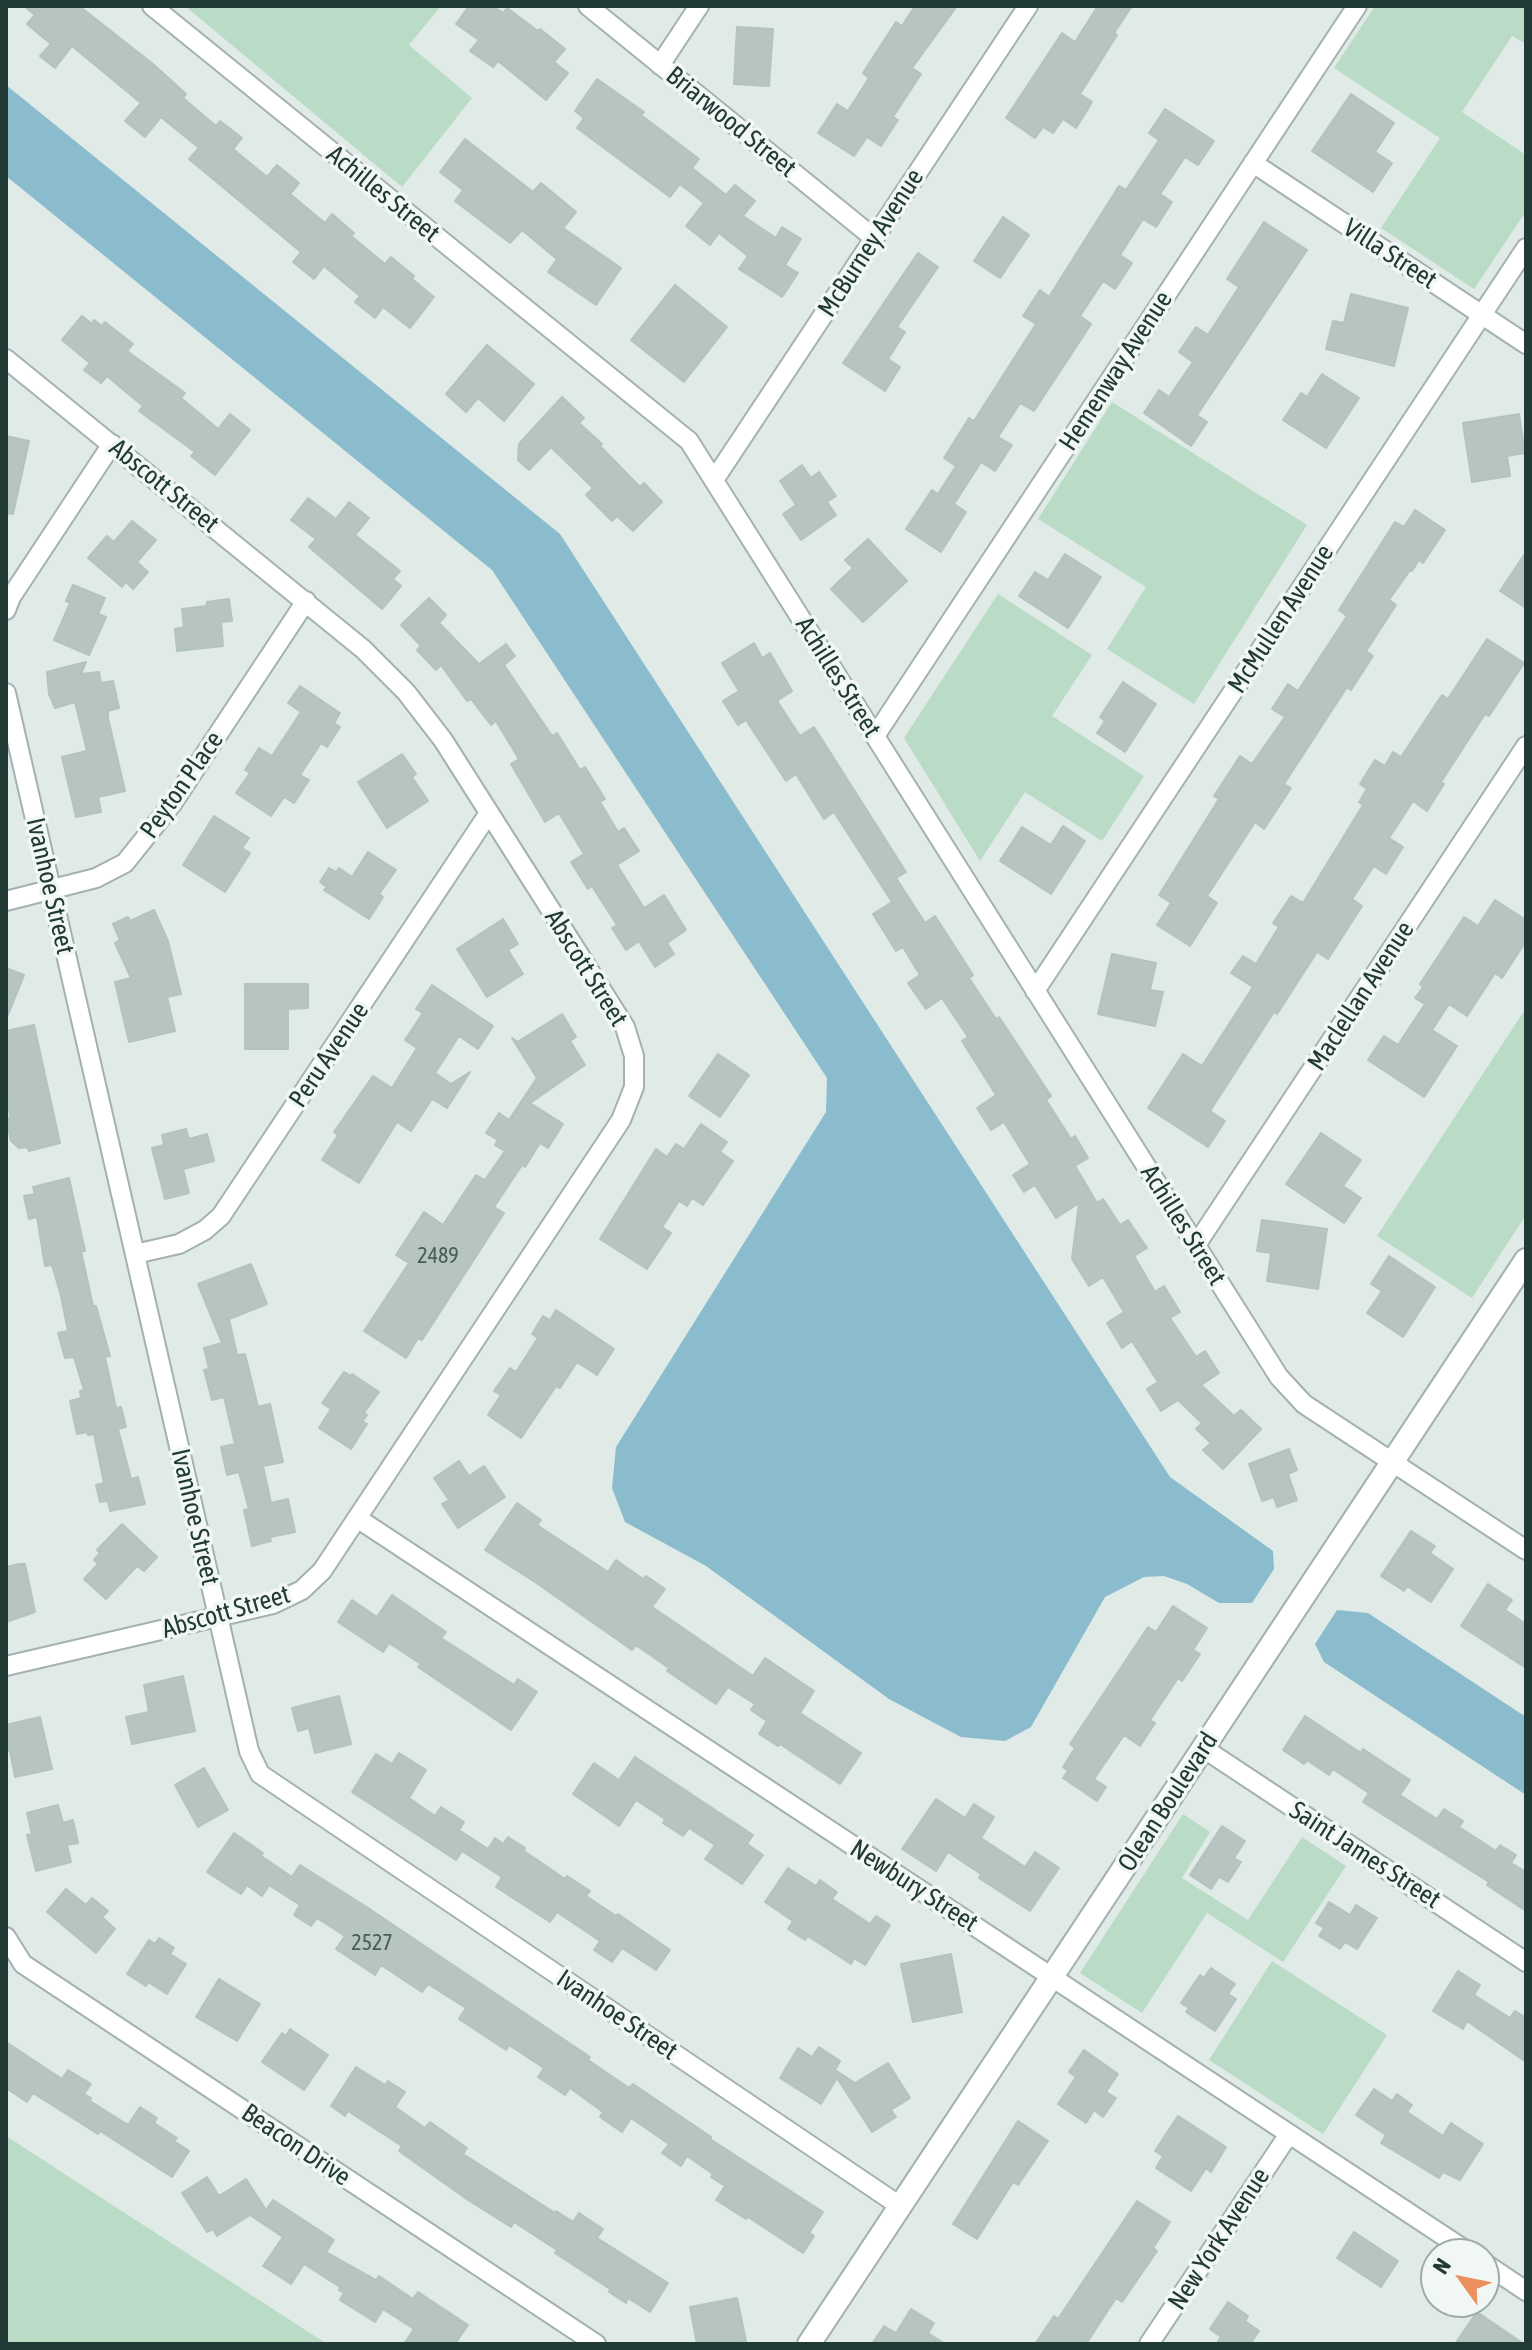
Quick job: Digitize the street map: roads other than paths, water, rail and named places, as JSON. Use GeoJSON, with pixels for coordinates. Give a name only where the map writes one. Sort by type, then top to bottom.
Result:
{"type":"FeatureCollection","features":[{"type":"Feature","properties":{"kind":"street","name":"Achilles Street"},"geometry":{"type":"LineString","coordinates":[[152,6],[689,441],[1279,1377],[1304,1404],[1526,1550]]}},
{"type":"Feature","properties":{"kind":"street","name":"Briarwood Street"},"geometry":{"type":"LineString","coordinates":[[588,6],[874,238]]}},
{"type":"Feature","properties":{"kind":"street"},"geometry":{"type":"LineString","coordinates":[[660,65],[699,6]]}},
{"type":"Feature","properties":{"kind":"street","name":"McBurney Avenue"},"geometry":{"type":"LineString","coordinates":[[714,480],[1028,6]]}},
{"type":"Feature","properties":{"kind":"street","name":"Hemenway Avenue"},"geometry":{"type":"LineString","coordinates":[[875,736],[1357,6]]}},
{"type":"Feature","properties":{"kind":"street","name":"Villa Street"},"geometry":{"type":"LineString","coordinates":[[1253,163],[1526,344]]}},
{"type":"Feature","properties":{"kind":"street","name":"McMullen Avenue"},"geometry":{"type":"LineString","coordinates":[[1035,991],[1526,248]]}},
{"type":"Feature","properties":{"kind":"street","name":"Abscott Street"},"geometry":{"type":"LineString","coordinates":[[6,359],[306,601],[363,649],[406,692],[443,740],[625,1027],[634,1056],[634,1087],[621,1120],[322,1571],[302,1590],[277,1603],[6,1666]]}},
{"type":"Feature","properties":{"kind":"street"},"geometry":{"type":"LineString","coordinates":[[6,610],[11,597],[112,444]]}},
{"type":"Feature","properties":{"kind":"street","name":"Peyton Place"},"geometry":{"type":"LineString","coordinates":[[6,901],[96,878],[125,863],[172,804],[306,601]]}},
{"type":"Feature","properties":{"kind":"street","name":"Ivanhoe Street"},"geometry":{"type":"LineString","coordinates":[[6,693],[249,1751],[260,1774],[900,2206]]}},
{"type":"Feature","properties":{"kind":"street","name":"Maclellan Avenue"},"geometry":{"type":"LineString","coordinates":[[1196,1245],[1526,746]]}},
{"type":"Feature","properties":{"kind":"street","name":"Peru Avenue"},"geometry":{"type":"LineString","coordinates":[[135,1254],[179,1244],[205,1230],[221,1216],[489,813]]}},
{"type":"Feature","properties":{"kind":"street","name":"Olean Boulevard"},"geometry":{"type":"LineString","coordinates":[[809,2344],[1526,1260]]}},
{"type":"Feature","properties":{"kind":"street","name":"Newbury Street"},"geometry":{"type":"LineString","coordinates":[[357,1518],[1447,2238]]}},
{"type":"Feature","properties":{"kind":"street","name":"Saint James Street"},"geometry":{"type":"LineString","coordinates":[[1203,1748],[1526,1962]]}},
{"type":"Feature","properties":{"kind":"street","name":"Beacon Drive"},"geometry":{"type":"LineString","coordinates":[[6,1937],[23,1964],[596,2344]]}},
{"type":"Feature","properties":{"kind":"street","name":"New York Avenue"},"geometry":{"type":"LineString","coordinates":[[1149,2344],[1289,2134]]}},
{"type":"Feature","properties":{"kind":"street"},"geometry":{"type":"LineString","coordinates":[[1500,2274],[1526,2291]]}},
{"type":"Feature","properties":{"kind":"water"},"geometry":{"type":"Polygon","coordinates":[[[6,85],[560,534],[1170,1477],[1273,1551],[1274,1569],[1252,1603],[1219,1603],[1187,1584],[1164,1576],[1144,1577],[1105,1597],[1031,1727],[1005,1741],[961,1737],[889,1699],[706,1566],[625,1522],[612,1488],[616,1447],[826,1112],[827,1078],[492,570],[6,176],[6,85]]]}},
{"type":"Feature","properties":{"kind":"water"},"geometry":{"type":"Polygon","coordinates":[[[1337,1610],[1368,1613],[1526,1717],[1526,1795],[1324,1662],[1315,1644],[1337,1610]]]}}]}
